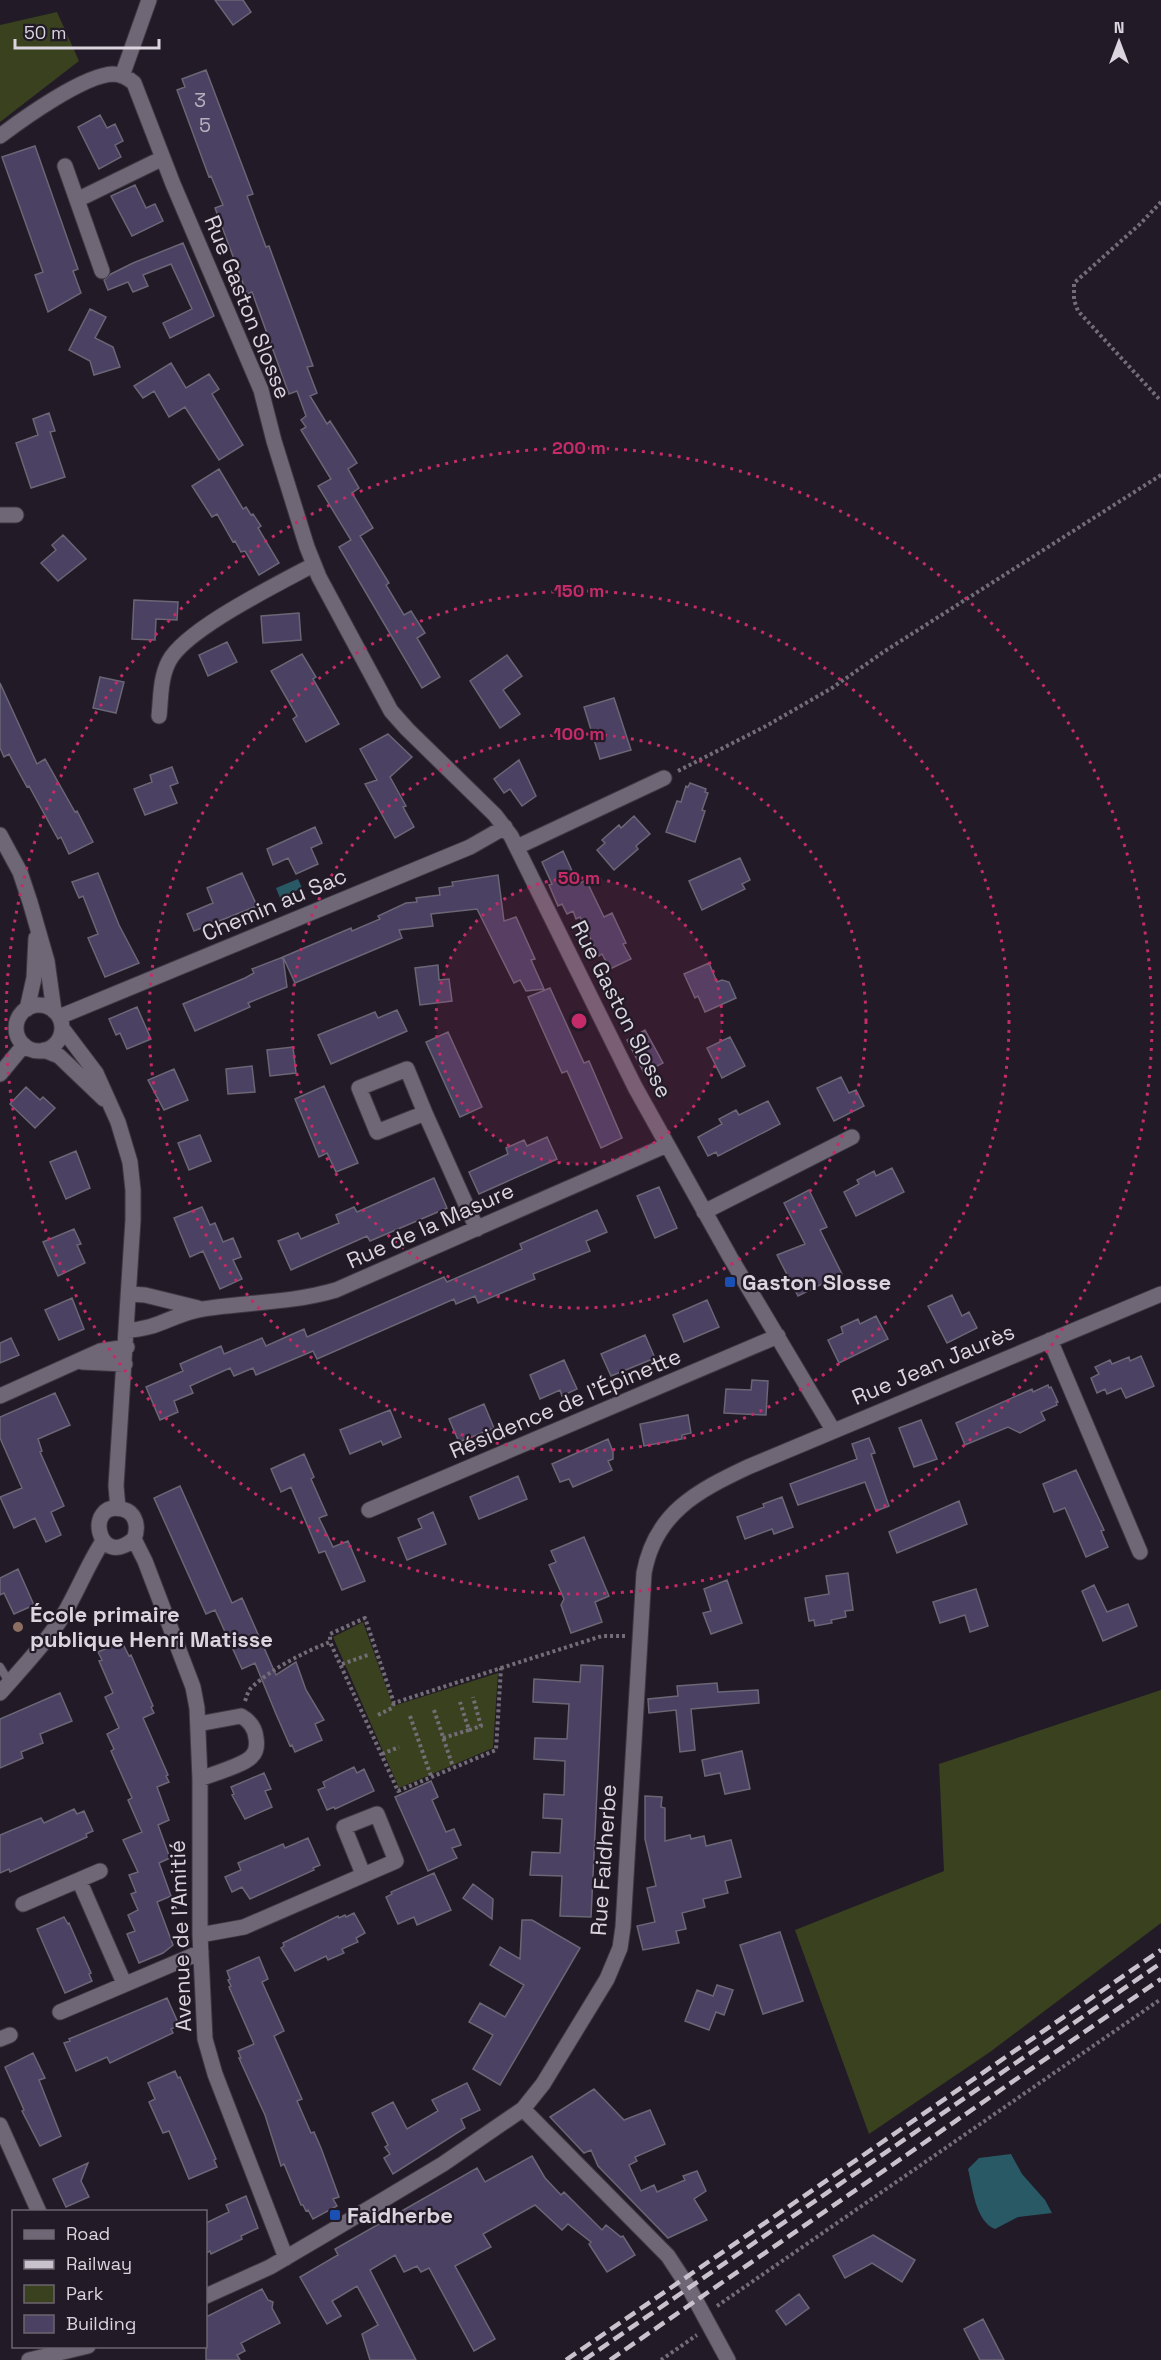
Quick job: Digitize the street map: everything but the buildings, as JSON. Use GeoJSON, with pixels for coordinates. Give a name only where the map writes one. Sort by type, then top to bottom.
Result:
{"type":"FeatureCollection","features":[{"type":"Feature","properties":{"kind":"street"},"geometry":{"type":"LineString","coordinates":[[0,136],[81,85],[105,75],[122,76],[149,0]]}},
{"type":"Feature","properties":{"kind":"street","name":"Rue Gaston Slosse"},"geometry":{"type":"LineString","coordinates":[[122,76],[134,84],[137,90],[163,158],[261,390],[274,441],[314,565],[391,711],[495,814],[505,827],[517,847],[617,1054],[704,1212],[833,1430]]}},
{"type":"Feature","properties":{"kind":"street"},"geometry":{"type":"LineString","coordinates":[[77,200],[163,158]]}},
{"type":"Feature","properties":{"kind":"street"},"geometry":{"type":"LineString","coordinates":[[65,166],[102,271]]}},
{"type":"Feature","properties":{"kind":"street"},"geometry":{"type":"LineString","coordinates":[[0,515],[16,515]]}},
{"type":"Feature","properties":{"kind":"street"},"geometry":{"type":"LineString","coordinates":[[159,716],[166,669],[173,654],[186,641],[203,628],[314,565]]}},
{"type":"Feature","properties":{"kind":"street"},"geometry":{"type":"LineString","coordinates":[[517,847],[664,778]]}},
{"type":"Feature","properties":{"kind":"street","name":"Chemin au Sac"},"geometry":{"type":"LineString","coordinates":[[58,1019],[470,847],[505,827]]}},
{"type":"Feature","properties":{"kind":"street"},"geometry":{"type":"LineString","coordinates":[[0,835],[20,872],[47,961],[58,1019],[57,1042],[44,1050]]}},
{"type":"Feature","properties":{"kind":"street"},"geometry":{"type":"LineString","coordinates":[[27,1009],[34,978],[35,923]]}},
{"type":"Feature","properties":{"kind":"street"},"geometry":{"type":"LineString","coordinates":[[111,1108],[63,1060],[44,1050],[35,1050],[24,1045],[17,1035],[16,1026],[20,1015],[27,1009],[38,1005],[58,1019],[92,1065],[111,1108],[127,1149],[132,1176],[134,1212],[127,1347],[116,1486],[118,1508],[106,1512],[99,1522],[100,1535],[103,1541],[110,1546],[119,1547],[134,1539]]}},
{"type":"Feature","properties":{"kind":"street"},"geometry":{"type":"LineString","coordinates":[[0,1074],[24,1045]]}},
{"type":"Feature","properties":{"kind":"street"},"geometry":{"type":"LineString","coordinates":[[425,1113],[377,1132],[359,1088],[407,1069],[477,1229]]}},
{"type":"Feature","properties":{"kind":"street"},"geometry":{"type":"LineString","coordinates":[[704,1212],[852,1137]]}},
{"type":"Feature","properties":{"kind":"street","name":"Rue de la Masure"},"geometry":{"type":"LineString","coordinates":[[127,1330],[146,1329],[201,1309],[284,1302],[336,1290],[667,1145]]}},
{"type":"Feature","properties":{"kind":"street","name":"Rue de la Masure"},"geometry":{"type":"LineString","coordinates":[[129,1294],[145,1295],[201,1309]]}},
{"type":"Feature","properties":{"kind":"street","name":"Rue Jean Jaurès"},"geometry":{"type":"LineString","coordinates":[[833,1430],[1161,1294]]}},
{"type":"Feature","properties":{"kind":"street","name":"Résidence de l’Épinette"},"geometry":{"type":"LineString","coordinates":[[369,1510],[778,1336]]}},
{"type":"Feature","properties":{"kind":"street","name":"Rue Jean Jaurès"},"geometry":{"type":"LineString","coordinates":[[1050,1340],[1140,1552]]}},
{"type":"Feature","properties":{"kind":"street"},"geometry":{"type":"LineString","coordinates":[[0,1396],[100,1351],[127,1347]]}},
{"type":"Feature","properties":{"kind":"street"},"geometry":{"type":"LineString","coordinates":[[76,1363],[125,1364]]}},
{"type":"Feature","properties":{"kind":"street","name":"Rue Faidherbe"},"geometry":{"type":"LineString","coordinates":[[207,2296],[286,2258],[443,2164],[523,2109],[543,2084],[607,1979],[620,1948],[625,1905],[639,1636],[646,1563],[658,1533],[672,1515],[691,1498],[713,1484],[833,1430]]}},
{"type":"Feature","properties":{"kind":"street","name":"Avenue de l'Amitié"},"geometry":{"type":"LineString","coordinates":[[118,1508],[128,1511],[135,1519],[137,1529],[134,1539],[193,1687],[198,1724],[200,1779],[200,1935],[203,2019],[209,2056],[286,2258]]}},
{"type":"Feature","properties":{"kind":"street"},"geometry":{"type":"LineString","coordinates":[[5,1687],[58,1623],[76,1593],[91,1558],[103,1541]]}},
{"type":"Feature","properties":{"kind":"street"},"geometry":{"type":"LineString","coordinates":[[198,1724],[241,1716],[249,1720],[256,1734],[256,1749],[253,1755],[200,1779]]}},
{"type":"Feature","properties":{"kind":"street"},"geometry":{"type":"LineString","coordinates":[[23,1904],[100,1871]]}},
{"type":"Feature","properties":{"kind":"street"},"geometry":{"type":"LineString","coordinates":[[200,1935],[244,1927],[363,1874]]}},
{"type":"Feature","properties":{"kind":"street"},"geometry":{"type":"LineString","coordinates":[[79,1880],[124,1983]]}},
{"type":"Feature","properties":{"kind":"street"},"geometry":{"type":"LineString","coordinates":[[60,2012],[201,1952]]}},
{"type":"Feature","properties":{"kind":"street"},"geometry":{"type":"LineString","coordinates":[[523,2109],[668,2256],[728,2360]]}},
{"type":"Feature","properties":{"kind":"street"},"geometry":{"type":"LineString","coordinates":[[0,2125],[39,2210]]}},
{"type":"Feature","properties":{"kind":"street"},"geometry":{"type":"LineString","coordinates":[[29,2360],[80,2348]]}},
{"type":"Feature","properties":{"kind":"lane"},"geometry":{"type":"LineString","coordinates":[[0,1667],[5,1687]]}},
{"type":"Feature","properties":{"kind":"path"},"geometry":{"type":"LineString","coordinates":[[1161,202],[1074,283],[1074,300],[1078,311],[1161,401]]}},
{"type":"Feature","properties":{"kind":"path"},"geometry":{"type":"LineString","coordinates":[[664,778],[766,726],[832,688],[885,651],[1161,475]]}},
{"type":"Feature","properties":{"kind":"path"},"geometry":{"type":"LineString","coordinates":[[378,1714],[392,1708],[394,1703],[365,1618],[330,1634],[330,1642],[398,1791],[496,1750],[501,1668]]}},
{"type":"Feature","properties":{"kind":"path"},"geometry":{"type":"LineString","coordinates":[[394,1703],[602,1636],[639,1636]]}},
{"type":"Feature","properties":{"kind":"path"},"geometry":{"type":"LineString","coordinates":[[241,1716],[249,1689],[309,1650],[330,1642]]}},
{"type":"Feature","properties":{"kind":"path"},"geometry":{"type":"LineString","coordinates":[[342,1664],[368,1655]]}},
{"type":"Feature","properties":{"kind":"path"},"geometry":{"type":"LineString","coordinates":[[443,1738],[481,1726],[473,1697]]}},
{"type":"Feature","properties":{"kind":"path"},"geometry":{"type":"LineString","coordinates":[[460,1702],[469,1730]]}},
{"type":"Feature","properties":{"kind":"path"},"geometry":{"type":"LineString","coordinates":[[434,1710],[453,1767]]}},
{"type":"Feature","properties":{"kind":"path"},"geometry":{"type":"LineString","coordinates":[[410,1716],[431,1776]]}},
{"type":"Feature","properties":{"kind":"path"},"geometry":{"type":"LineString","coordinates":[[382,1754],[399,1747]]}},
{"type":"Feature","properties":{"kind":"path"},"geometry":{"type":"LineString","coordinates":[[661,2360],[707,2320],[1161,1999]]}},
{"type":"Feature","properties":{"kind":"green space"},"geometry":{"type":"Polygon","coordinates":[[[57,12],[79,61],[0,122],[0,25],[57,12]]]}},
{"type":"Feature","properties":{"kind":"green space"},"geometry":{"type":"Polygon","coordinates":[[[363,1622],[393,1706],[498,1673],[493,1748],[399,1788],[333,1637],[363,1622]]]}},
{"type":"Feature","properties":{"kind":"green space"},"geometry":{"type":"Polygon","coordinates":[[[1161,1690],[1161,1923],[990,2052],[869,2134],[795,1930],[944,1871],[939,1764],[1161,1690]]]}},
{"type":"Feature","properties":{"kind":"water"},"geometry":{"type":"Polygon","coordinates":[[[298,879],[302,888],[280,898],[276,888],[298,879]]]}},
{"type":"Feature","properties":{"kind":"water"},"geometry":{"type":"Polygon","coordinates":[[[1011,2154],[1022,2174],[1045,2200],[1052,2213],[1018,2217],[995,2229],[988,2225],[979,2212],[968,2169],[979,2158],[1011,2154]]]}},
{"type":"Feature","properties":{"kind":"railway"},"geometry":{"type":"LineString","coordinates":[[566,2360],[1161,1950]]}},
{"type":"Feature","properties":{"kind":"railway"},"geometry":{"type":"LineString","coordinates":[[584,2360],[1161,1963]]}},
{"type":"Feature","properties":{"kind":"railway"},"geometry":{"type":"LineString","coordinates":[[610,2360],[1161,1979]]}},
{"type":"Feature","properties":{"kind":"place","name":"Gaston Slosse"},"geometry":{"type":"Point","coordinates":[730,1282]}},
{"type":"Feature","properties":{"kind":"place","name":"École primaire publique Henri Matisse"},"geometry":{"type":"Point","coordinates":[18,1627]}},
{"type":"Feature","properties":{"kind":"place","name":"Faidherbe"},"geometry":{"type":"Point","coordinates":[335,2215]}}]}
